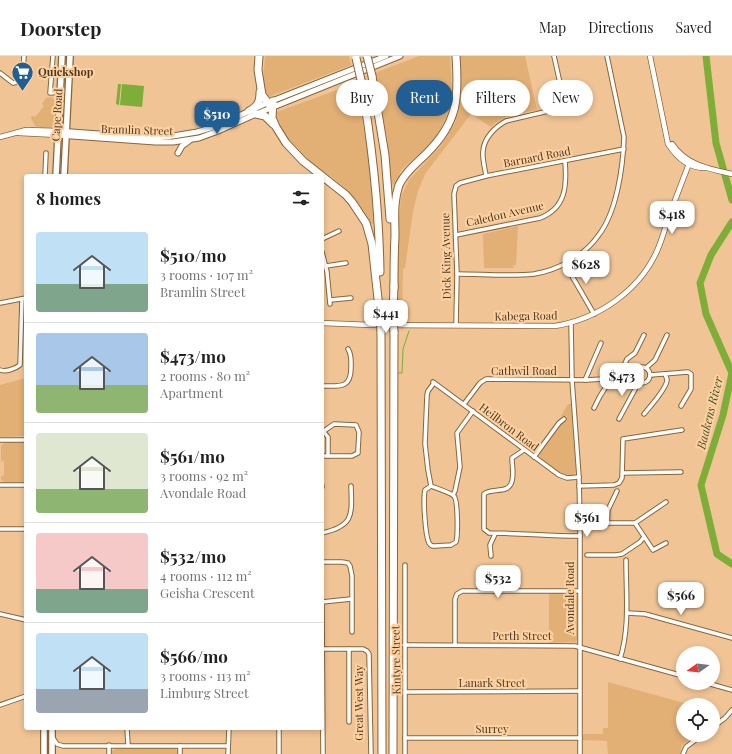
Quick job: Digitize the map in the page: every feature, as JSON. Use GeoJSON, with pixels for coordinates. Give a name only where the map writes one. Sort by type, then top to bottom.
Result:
{"type":"FeatureCollection","features":[{"type":"Feature","properties":{"kind":"highway"},"geometry":{"type":"LineString","coordinates":[[259,56],[258,70],[262,95],[271,105],[272,118],[276,127]]}},
{"type":"Feature","properties":{"kind":"highway"},"geometry":{"type":"LineString","coordinates":[[367,56],[372,76],[385,155],[392,233],[394,288]]}},
{"type":"Feature","properties":{"kind":"highway"},"geometry":{"type":"LineString","coordinates":[[393,754],[393,316],[395,211],[397,192],[406,174],[437,142],[449,124],[457,94],[458,84],[456,56]]}},
{"type":"Feature","properties":{"kind":"highway"},"geometry":{"type":"LineString","coordinates":[[356,57],[369,125],[377,191],[379,232],[382,754]]}},
{"type":"Feature","properties":{"kind":"highway"},"geometry":{"type":"LineString","coordinates":[[261,89],[259,102],[252,113],[267,117],[276,127],[290,148],[319,174]]}},
{"type":"Feature","properties":{"kind":"highway"},"geometry":{"type":"LineString","coordinates":[[324,178],[352,202],[366,223],[372,244],[380,316]]}},
{"type":"Feature","properties":{"kind":"main road","name":"Cape Road"},"geometry":{"type":"LineString","coordinates":[[56,174],[62,56]]}},
{"type":"Feature","properties":{"kind":"main road","name":"Cape Road"},"geometry":{"type":"LineString","coordinates":[[64,174],[70,56]]}},
{"type":"Feature","properties":{"kind":"main road"},"geometry":{"type":"LineString","coordinates":[[364,67],[386,56]]}},
{"type":"Feature","properties":{"kind":"main road"},"geometry":{"type":"LineString","coordinates":[[364,67],[400,56]]}},
{"type":"Feature","properties":{"kind":"main road","name":"Bramlin Street"},"geometry":{"type":"LineString","coordinates":[[66,134],[140,137],[173,136],[217,126],[364,67]]}},
{"type":"Feature","properties":{"kind":"main road","name":"Bramlin Street"},"geometry":{"type":"LineString","coordinates":[[58,133],[155,142],[173,142],[194,139],[218,131],[252,113]]}},
{"type":"Feature","properties":{"kind":"main road"},"geometry":{"type":"LineString","coordinates":[[178,153],[182,146],[194,139]]}},
{"type":"Feature","properties":{"kind":"main road"},"geometry":{"type":"LineString","coordinates":[[44,730],[44,754]]}},
{"type":"Feature","properties":{"kind":"main road"},"geometry":{"type":"LineString","coordinates":[[52,730],[52,753]]}},
{"type":"Feature","properties":{"kind":"street"},"geometry":{"type":"LineString","coordinates":[[0,73],[13,83],[18,82],[23,73],[24,56]]}},
{"type":"Feature","properties":{"kind":"street"},"geometry":{"type":"LineString","coordinates":[[53,56],[50,93],[53,94],[60,102]]}},
{"type":"Feature","properties":{"kind":"street"},"geometry":{"type":"LineString","coordinates":[[486,176],[483,149],[490,135],[498,125],[506,121],[557,109],[563,105],[564,101],[554,56]]}},
{"type":"Feature","properties":{"kind":"street"},"geometry":{"type":"LineString","coordinates":[[457,274],[532,274],[547,271],[565,264],[582,252],[598,237],[613,206],[624,150],[624,137],[607,56]]}},
{"type":"Feature","properties":{"kind":"street"},"geometry":{"type":"LineString","coordinates":[[650,56],[667,141],[674,152],[699,168],[707,168],[732,174]]}},
{"type":"Feature","properties":{"kind":"street"},"geometry":{"type":"LineString","coordinates":[[53,94],[61,92]]}},
{"type":"Feature","properties":{"kind":"street","name":"Bramlin Street"},"geometry":{"type":"LineString","coordinates":[[0,137],[15,133],[58,133]]}},
{"type":"Feature","properties":{"kind":"street","name":"Barnard Road"},"geometry":{"type":"LineString","coordinates":[[456,186],[460,183],[486,176],[624,150]]}},
{"type":"Feature","properties":{"kind":"street"},"geometry":{"type":"LineString","coordinates":[[45,174],[46,153]]}},
{"type":"Feature","properties":{"kind":"street","name":"Caledon Avenue"},"geometry":{"type":"LineString","coordinates":[[456,235],[540,218],[551,213],[559,204],[564,192],[566,175],[565,161]]}},
{"type":"Feature","properties":{"kind":"street","name":"Kabega Road"},"geometry":{"type":"LineString","coordinates":[[324,323],[371,326],[456,325],[540,327],[571,323],[594,314],[618,300],[638,281],[651,264],[658,251],[689,163]]}},
{"type":"Feature","properties":{"kind":"street","name":"Dick King Avenue"},"geometry":{"type":"LineString","coordinates":[[456,186],[454,194],[457,274],[456,325]]}},
{"type":"Feature","properties":{"kind":"street"},"geometry":{"type":"LineString","coordinates":[[324,238],[339,231]]}},
{"type":"Feature","properties":{"kind":"street"},"geometry":{"type":"LineString","coordinates":[[324,259],[330,302],[351,298]]}},
{"type":"Feature","properties":{"kind":"street"},"geometry":{"type":"LineString","coordinates":[[326,266],[346,263]]}},
{"type":"Feature","properties":{"kind":"street"},"geometry":{"type":"LineString","coordinates":[[565,264],[594,314]]}},
{"type":"Feature","properties":{"kind":"street"},"geometry":{"type":"LineString","coordinates":[[0,303],[24,298],[20,365],[6,370],[0,370]]}},
{"type":"Feature","properties":{"kind":"street","name":"Avondale Road"},"geometry":{"type":"LineString","coordinates":[[571,323],[572,380],[579,478],[580,523],[580,754]]}},
{"type":"Feature","properties":{"kind":"street"},"geometry":{"type":"LineString","coordinates":[[618,378],[627,359],[635,353],[644,335]]}},
{"type":"Feature","properties":{"kind":"street"},"geometry":{"type":"LineString","coordinates":[[638,382],[634,373],[636,369],[642,367],[646,368],[655,360],[667,335]]}},
{"type":"Feature","properties":{"kind":"street"},"geometry":{"type":"LineString","coordinates":[[585,380],[601,343]]}},
{"type":"Feature","properties":{"kind":"street"},"geometry":{"type":"LineString","coordinates":[[324,386],[344,385],[349,380],[351,373],[351,359],[348,349]]}},
{"type":"Feature","properties":{"kind":"street"},"geometry":{"type":"LineString","coordinates":[[638,382],[647,382],[649,379],[650,374],[646,368]]}},
{"type":"Feature","properties":{"kind":"street"},"geometry":{"type":"LineString","coordinates":[[650,374],[688,372],[691,374],[691,389],[681,406]]}},
{"type":"Feature","properties":{"kind":"street"},"geometry":{"type":"LineString","coordinates":[[644,414],[666,384],[667,380],[665,374]]}},
{"type":"Feature","properties":{"kind":"street","name":"Cathwil Road"},"geometry":{"type":"LineString","coordinates":[[464,404],[480,383],[486,379],[585,380],[635,377]]}},
{"type":"Feature","properties":{"kind":"street"},"geometry":{"type":"LineString","coordinates":[[604,379],[605,386]]}},
{"type":"Feature","properties":{"kind":"street"},"geometry":{"type":"LineString","coordinates":[[594,408],[605,386],[611,379]]}},
{"type":"Feature","properties":{"kind":"street","name":"Heilbron Road"},"geometry":{"type":"LineString","coordinates":[[431,486],[425,440],[427,396],[433,382],[558,475],[567,478],[579,478]]}},
{"type":"Feature","properties":{"kind":"street"},"geometry":{"type":"LineString","coordinates":[[619,419],[638,382]]}},
{"type":"Feature","properties":{"kind":"street"},"geometry":{"type":"LineString","coordinates":[[453,495],[460,467],[457,433],[473,411]]}},
{"type":"Feature","properties":{"kind":"street"},"geometry":{"type":"LineString","coordinates":[[534,457],[559,423],[564,419]]}},
{"type":"Feature","properties":{"kind":"street"},"geometry":{"type":"LineString","coordinates":[[324,430],[334,424],[354,424],[358,427],[357,454],[352,456],[324,456]]}},
{"type":"Feature","properties":{"kind":"street"},"geometry":{"type":"LineString","coordinates":[[579,486],[614,485],[619,483],[623,473],[623,439],[682,430]]}},
{"type":"Feature","properties":{"kind":"street"},"geometry":{"type":"LineString","coordinates":[[324,432],[328,436],[328,456]]}},
{"type":"Feature","properties":{"kind":"street"},"geometry":{"type":"LineString","coordinates":[[0,440],[24,440]]}},
{"type":"Feature","properties":{"kind":"street"},"geometry":{"type":"LineString","coordinates":[[524,450],[512,458],[512,481],[510,486],[502,490],[488,491],[484,494],[484,530],[495,534],[580,536]]}},
{"type":"Feature","properties":{"kind":"street"},"geometry":{"type":"LineString","coordinates":[[623,473],[680,472]]}},
{"type":"Feature","properties":{"kind":"street"},"geometry":{"type":"LineString","coordinates":[[0,484],[24,485]]}},
{"type":"Feature","properties":{"kind":"street"},"geometry":{"type":"LineString","coordinates":[[324,532],[337,529],[348,520],[352,509],[352,486]]}},
{"type":"Feature","properties":{"kind":"street"},"geometry":{"type":"LineString","coordinates":[[431,486],[453,495],[457,506],[456,542],[451,546],[432,546],[429,543],[425,526],[425,490],[431,486]]}},
{"type":"Feature","properties":{"kind":"street"},"geometry":{"type":"LineString","coordinates":[[607,524],[608,510],[617,491]]}},
{"type":"Feature","properties":{"kind":"street"},"geometry":{"type":"LineString","coordinates":[[580,523],[635,523],[666,502]]}},
{"type":"Feature","properties":{"kind":"street"},"geometry":{"type":"LineString","coordinates":[[635,523],[654,550],[666,543]]}},
{"type":"Feature","properties":{"kind":"street"},"geometry":{"type":"LineString","coordinates":[[0,530],[24,529]]}},
{"type":"Feature","properties":{"kind":"street"},"geometry":{"type":"LineString","coordinates":[[491,556],[490,545],[495,534]]}},
{"type":"Feature","properties":{"kind":"street"},"geometry":{"type":"LineString","coordinates":[[587,555],[616,556],[622,554],[640,542],[644,537]]}},
{"type":"Feature","properties":{"kind":"street"},"geometry":{"type":"LineString","coordinates":[[620,659],[626,639],[626,560]]}},
{"type":"Feature","properties":{"kind":"street"},"geometry":{"type":"LineString","coordinates":[[324,562],[342,562],[348,563],[350,566],[352,576],[352,632]]}},
{"type":"Feature","properties":{"kind":"street","name":"Kintyre Street"},"geometry":{"type":"LineString","coordinates":[[405,565],[405,754]]}},
{"type":"Feature","properties":{"kind":"street"},"geometry":{"type":"LineString","coordinates":[[455,645],[455,600],[457,594],[462,591],[579,590]]}},
{"type":"Feature","properties":{"kind":"street"},"geometry":{"type":"LineString","coordinates":[[324,603],[351,598]]}},
{"type":"Feature","properties":{"kind":"street"},"geometry":{"type":"LineString","coordinates":[[627,613],[645,614],[732,638]]}},
{"type":"Feature","properties":{"kind":"street"},"geometry":{"type":"LineString","coordinates":[[0,614],[24,620]]}},
{"type":"Feature","properties":{"kind":"street","name":"Perth Street"},"geometry":{"type":"LineString","coordinates":[[404,644],[566,645],[575,646],[676,674]]}},
{"type":"Feature","properties":{"kind":"street"},"geometry":{"type":"LineString","coordinates":[[324,649],[348,649],[349,722]]}},
{"type":"Feature","properties":{"kind":"street","name":"Great West Way"},"geometry":{"type":"LineString","coordinates":[[348,649],[363,649],[368,652],[370,657],[371,754]]}},
{"type":"Feature","properties":{"kind":"street"},"geometry":{"type":"LineString","coordinates":[[720,687],[732,690]]}},
{"type":"Feature","properties":{"kind":"street","name":"Lanark Street"},"geometry":{"type":"LineString","coordinates":[[406,692],[579,692]]}},
{"type":"Feature","properties":{"kind":"street"},"geometry":{"type":"LineString","coordinates":[[0,705],[24,697]]}},
{"type":"Feature","properties":{"kind":"street"},"geometry":{"type":"LineString","coordinates":[[720,722],[732,710]]}},
{"type":"Feature","properties":{"kind":"street"},"geometry":{"type":"LineString","coordinates":[[127,730],[128,745]]}},
{"type":"Feature","properties":{"kind":"street"},"geometry":{"type":"LineString","coordinates":[[228,754],[229,730]]}},
{"type":"Feature","properties":{"kind":"street"},"geometry":{"type":"LineString","coordinates":[[279,730],[279,754]]}},
{"type":"Feature","properties":{"kind":"street"},"geometry":{"type":"LineString","coordinates":[[323,730],[323,754]]}},
{"type":"Feature","properties":{"kind":"street"},"geometry":{"type":"LineString","coordinates":[[52,737],[57,744],[63,746],[228,746]]}},
{"type":"Feature","properties":{"kind":"street","name":"Surrey"},"geometry":{"type":"LineString","coordinates":[[405,738],[580,738]]}},
{"type":"Feature","properties":{"kind":"street"},"geometry":{"type":"LineString","coordinates":[[683,754],[686,747],[693,742]]}},
{"type":"Feature","properties":{"kind":"street"},"geometry":{"type":"LineString","coordinates":[[52,753],[57,748],[63,746]]}},
{"type":"Feature","properties":{"kind":"street"},"geometry":{"type":"LineString","coordinates":[[109,754],[110,746]]}},
{"type":"Feature","properties":{"kind":"street"},"geometry":{"type":"LineString","coordinates":[[180,746],[180,754]]}},
{"type":"Feature","properties":{"kind":"shaded area"},"geometry":{"type":"Polygon","coordinates":[[[265,56],[349,56],[351,65],[268,97],[263,83],[265,56]]]}},
{"type":"Feature","properties":{"kind":"shaded area"},"geometry":{"type":"Polygon","coordinates":[[[419,56],[450,56],[451,80],[396,80],[396,116],[447,116],[434,141],[402,169],[393,186],[383,116],[388,116],[388,80],[376,80],[375,73],[419,56]]]}},
{"type":"Feature","properties":{"kind":"shaded area"},"geometry":{"type":"Polygon","coordinates":[[[460,56],[525,56],[537,110],[530,111],[530,80],[461,80],[461,98],[460,56]]]}},
{"type":"Feature","properties":{"kind":"shaded area"},"geometry":{"type":"Polygon","coordinates":[[[118,84],[121,84],[119,105],[116,104],[118,84]]]}},
{"type":"Feature","properties":{"kind":"shaded area"},"geometry":{"type":"Polygon","coordinates":[[[122,84],[144,86],[142,107],[120,105],[122,84]]]}},
{"type":"Feature","properties":{"kind":"shaded area"},"geometry":{"type":"Polygon","coordinates":[[[336,90],[336,116],[362,116],[369,160],[374,224],[369,225],[359,204],[340,183],[315,165],[294,145],[278,122],[274,113],[336,90]]]}},
{"type":"Feature","properties":{"kind":"shaded area"},"geometry":{"type":"Polygon","coordinates":[[[52,97],[57,103],[56,125],[49,128],[35,126],[31,118],[32,116],[35,117],[44,106],[42,104],[46,98],[52,97]]]}},
{"type":"Feature","properties":{"kind":"shaded area"},"geometry":{"type":"Polygon","coordinates":[[[461,98],[461,116],[469,116],[425,174],[418,191],[413,212],[405,268],[403,269],[402,317],[397,316],[399,219],[401,197],[409,180],[441,146],[455,123],[461,98]]]}},
{"type":"Feature","properties":{"kind":"shaded area"},"geometry":{"type":"Polygon","coordinates":[[[474,116],[510,116],[501,119],[491,127],[474,116]]]}},
{"type":"Feature","properties":{"kind":"shaded area"},"geometry":{"type":"Polygon","coordinates":[[[518,226],[516,265],[513,265],[514,268],[484,268],[483,234],[518,226]]]}},
{"type":"Feature","properties":{"kind":"shaded area"},"geometry":{"type":"Polygon","coordinates":[[[24,379],[24,436],[0,437],[0,385],[24,379]]]}},
{"type":"Feature","properties":{"kind":"shaded area"},"geometry":{"type":"Polygon","coordinates":[[[568,404],[571,404],[576,471],[574,475],[565,476],[549,467],[542,460],[539,454],[559,425],[567,421],[567,416],[561,416],[568,404]]]}},
{"type":"Feature","properties":{"kind":"shaded area"},"geometry":{"type":"Polygon","coordinates":[[[5,442],[24,442],[24,482],[5,482],[1,480],[1,477],[4,475],[4,460],[1,462],[1,446],[5,442]]]}},
{"type":"Feature","properties":{"kind":"shaded area"},"geometry":{"type":"Polygon","coordinates":[[[549,593],[573,593],[577,596],[578,638],[576,642],[549,643],[549,593]]]}},
{"type":"Feature","properties":{"kind":"shaded area"},"geometry":{"type":"Polygon","coordinates":[[[608,682],[676,701],[676,742],[686,742],[682,745],[680,754],[608,754],[607,741],[583,740],[583,734],[603,734],[603,728],[608,728],[608,682]]]}},
{"type":"Feature","properties":{"kind":"shaded area"},"geometry":{"type":"Polygon","coordinates":[[[117,748],[173,748],[176,749],[178,754],[112,754],[112,751],[117,748]]]}},
{"type":"Feature","properties":{"kind":"waterway","name":"Baakens River"},"geometry":{"type":"LineString","coordinates":[[706,56],[716,143],[732,200]]}},
{"type":"Feature","properties":{"kind":"waterway","name":"Baakens River"},"geometry":{"type":"LineString","coordinates":[[732,222],[711,255],[700,283],[706,314],[732,373],[723,415],[701,485],[717,554],[732,564]]}},
{"type":"Feature","properties":{"kind":"waterway"},"geometry":{"type":"LineString","coordinates":[[398,373],[402,373],[403,349],[409,331]]}},
{"type":"Feature","properties":{"kind":"place","name":"Quickshop"},"geometry":{"type":"Point","coordinates":[23,92]}}]}
